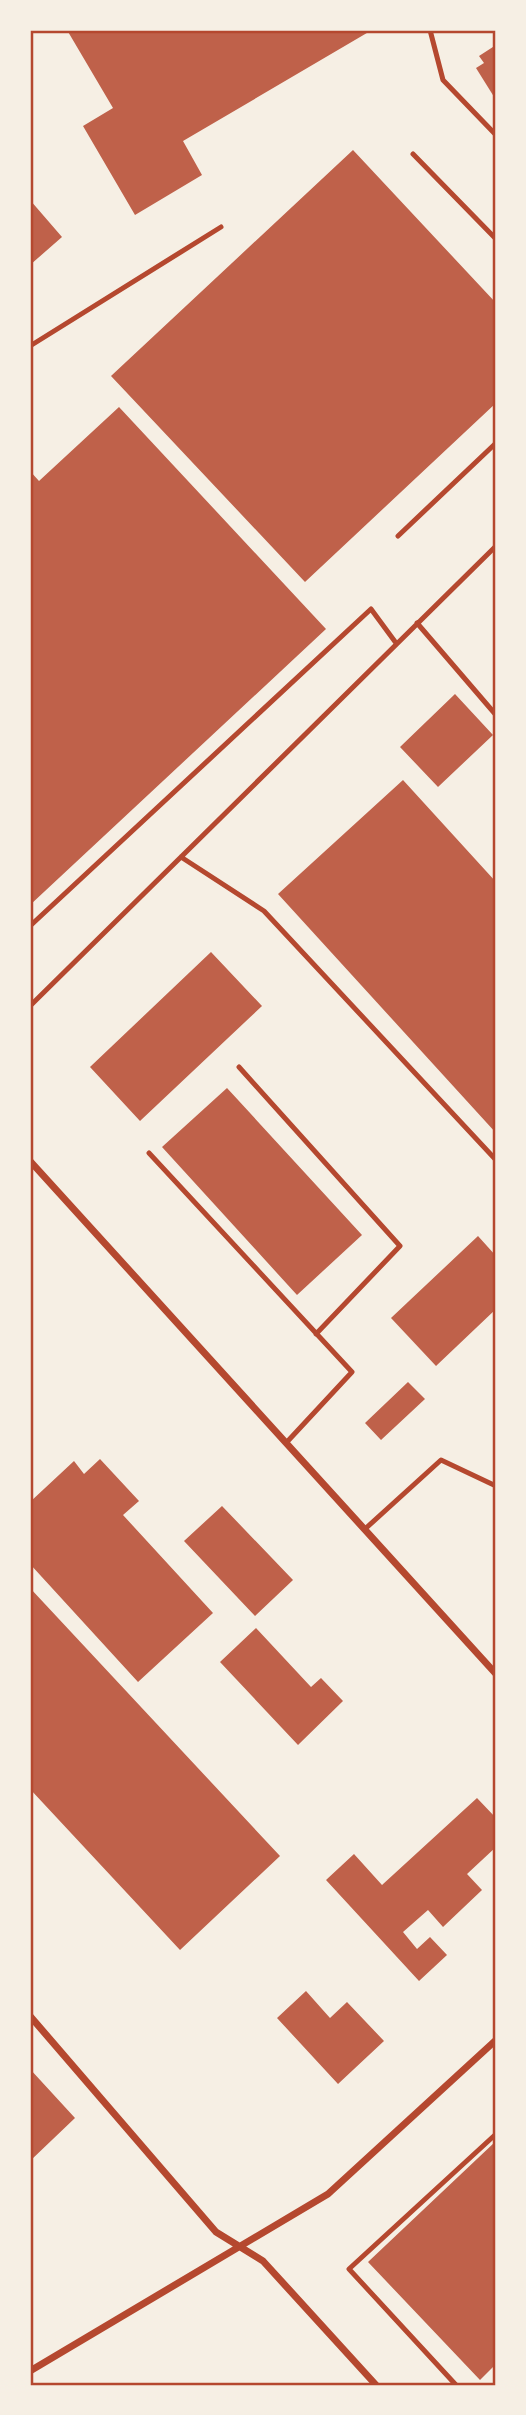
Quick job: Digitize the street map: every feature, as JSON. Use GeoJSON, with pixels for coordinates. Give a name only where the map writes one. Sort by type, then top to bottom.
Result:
{"type":"FeatureCollection","features":[{"type":"Feature","properties":{"kind":"street"},"geometry":{"type":"LineString","coordinates":[[30,1161],[496,1674]]}},
{"type":"Feature","properties":{"kind":"street"},"geometry":{"type":"LineString","coordinates":[[30,2016],[216,2232],[263,2261],[376,2385]]}},
{"type":"Feature","properties":{"kind":"street"},"geometry":{"type":"LineString","coordinates":[[30,2371],[328,2194],[496,2040]]}},
{"type":"Feature","properties":{"kind":"lane"},"geometry":{"type":"LineString","coordinates":[[430,30],[443,80],[496,135]]}},
{"type":"Feature","properties":{"kind":"lane"},"geometry":{"type":"LineString","coordinates":[[413,154],[496,239]]}},
{"type":"Feature","properties":{"kind":"lane"},"geometry":{"type":"LineString","coordinates":[[30,346],[221,227]]}},
{"type":"Feature","properties":{"kind":"lane"},"geometry":{"type":"LineString","coordinates":[[398,536],[496,443]]}},
{"type":"Feature","properties":{"kind":"lane"},"geometry":{"type":"LineString","coordinates":[[30,1006],[496,546]]}},
{"type":"Feature","properties":{"kind":"lane"},"geometry":{"type":"LineString","coordinates":[[30,926],[371,609],[396,643]]}},
{"type":"Feature","properties":{"kind":"lane"},"geometry":{"type":"LineString","coordinates":[[417,623],[496,715]]}},
{"type":"Feature","properties":{"kind":"lane"},"geometry":{"type":"LineString","coordinates":[[181,857],[264,911],[496,1160]]}},
{"type":"Feature","properties":{"kind":"lane"},"geometry":{"type":"LineString","coordinates":[[239,1067],[400,1246],[316,1334]]}},
{"type":"Feature","properties":{"kind":"lane"},"geometry":{"type":"LineString","coordinates":[[149,1153],[352,1372],[286,1443]]}},
{"type":"Feature","properties":{"kind":"lane"},"geometry":{"type":"LineString","coordinates":[[365,1529],[441,1460],[496,1486]]}},
{"type":"Feature","properties":{"kind":"lane"},"geometry":{"type":"LineString","coordinates":[[456,2385],[349,2269],[496,2134]]}},
{"type":"Feature","properties":{"kind":"building"},"geometry":{"type":"Polygon","coordinates":[[[67,30],[372,30],[183,141],[202,175],[135,215],[83,126],[113,108],[67,30]]]}},
{"type":"Feature","properties":{"kind":"building"},"geometry":{"type":"Polygon","coordinates":[[[496,45],[496,100],[476,68],[484,63],[479,56],[496,45]]]}},
{"type":"Feature","properties":{"kind":"building"},"geometry":{"type":"Polygon","coordinates":[[[353,150],[496,303],[496,403],[305,582],[111,376],[353,150]]]}},
{"type":"Feature","properties":{"kind":"building"},"geometry":{"type":"Polygon","coordinates":[[[30,200],[62,237],[30,265],[30,200]]]}},
{"type":"Feature","properties":{"kind":"building"},"geometry":{"type":"Polygon","coordinates":[[[119,407],[326,629],[30,905],[30,471],[39,481],[119,407]]]}},
{"type":"Feature","properties":{"kind":"building"},"geometry":{"type":"Polygon","coordinates":[[[455,694],[493,735],[438,787],[400,747],[455,694]]]}},
{"type":"Feature","properties":{"kind":"building"},"geometry":{"type":"Polygon","coordinates":[[[403,780],[496,882],[496,1133],[278,894],[403,780]]]}},
{"type":"Feature","properties":{"kind":"building"},"geometry":{"type":"Polygon","coordinates":[[[211,952],[262,1006],[140,1121],[90,1067],[211,952]]]}},
{"type":"Feature","properties":{"kind":"building"},"geometry":{"type":"Polygon","coordinates":[[[227,1088],[362,1235],[297,1295],[162,1147],[227,1088]]]}},
{"type":"Feature","properties":{"kind":"building"},"geometry":{"type":"Polygon","coordinates":[[[478,1236],[496,1256],[496,1309],[436,1366],[391,1318],[478,1236]]]}},
{"type":"Feature","properties":{"kind":"building"},"geometry":{"type":"Polygon","coordinates":[[[408,1382],[425,1399],[381,1440],[365,1423],[408,1382]]]}},
{"type":"Feature","properties":{"kind":"building"},"geometry":{"type":"Polygon","coordinates":[[[100,1459],[139,1501],[123,1515],[213,1613],[138,1682],[30,1564],[30,1502],[74,1461],[84,1474],[100,1459]]]}},
{"type":"Feature","properties":{"kind":"building"},"geometry":{"type":"Polygon","coordinates":[[[222,1506],[293,1580],[255,1616],[184,1541],[222,1506]]]}},
{"type":"Feature","properties":{"kind":"building"},"geometry":{"type":"Polygon","coordinates":[[[30,1588],[280,1856],[180,1950],[30,1789],[30,1588]]]}},
{"type":"Feature","properties":{"kind":"building"},"geometry":{"type":"Polygon","coordinates":[[[256,1628],[311,1687],[321,1678],[343,1701],[298,1745],[220,1662],[256,1628]]]}},
{"type":"Feature","properties":{"kind":"building"},"geometry":{"type":"Polygon","coordinates":[[[477,1798],[496,1818],[496,1847],[467,1874],[482,1890],[443,1927],[428,1910],[403,1932],[417,1949],[430,1937],[447,1955],[419,1981],[326,1880],[354,1854],[382,1885],[477,1798]]]}},
{"type":"Feature","properties":{"kind":"building"},"geometry":{"type":"Polygon","coordinates":[[[306,1991],[330,2018],[347,2002],[384,2041],[338,2084],[277,2018],[306,1991]]]}},
{"type":"Feature","properties":{"kind":"building"},"geometry":{"type":"Polygon","coordinates":[[[30,2069],[75,2118],[30,2161],[30,2069]]]}},
{"type":"Feature","properties":{"kind":"building"},"geometry":{"type":"Polygon","coordinates":[[[496,2141],[496,2364],[480,2380],[368,2262],[496,2141]]]}}]}
